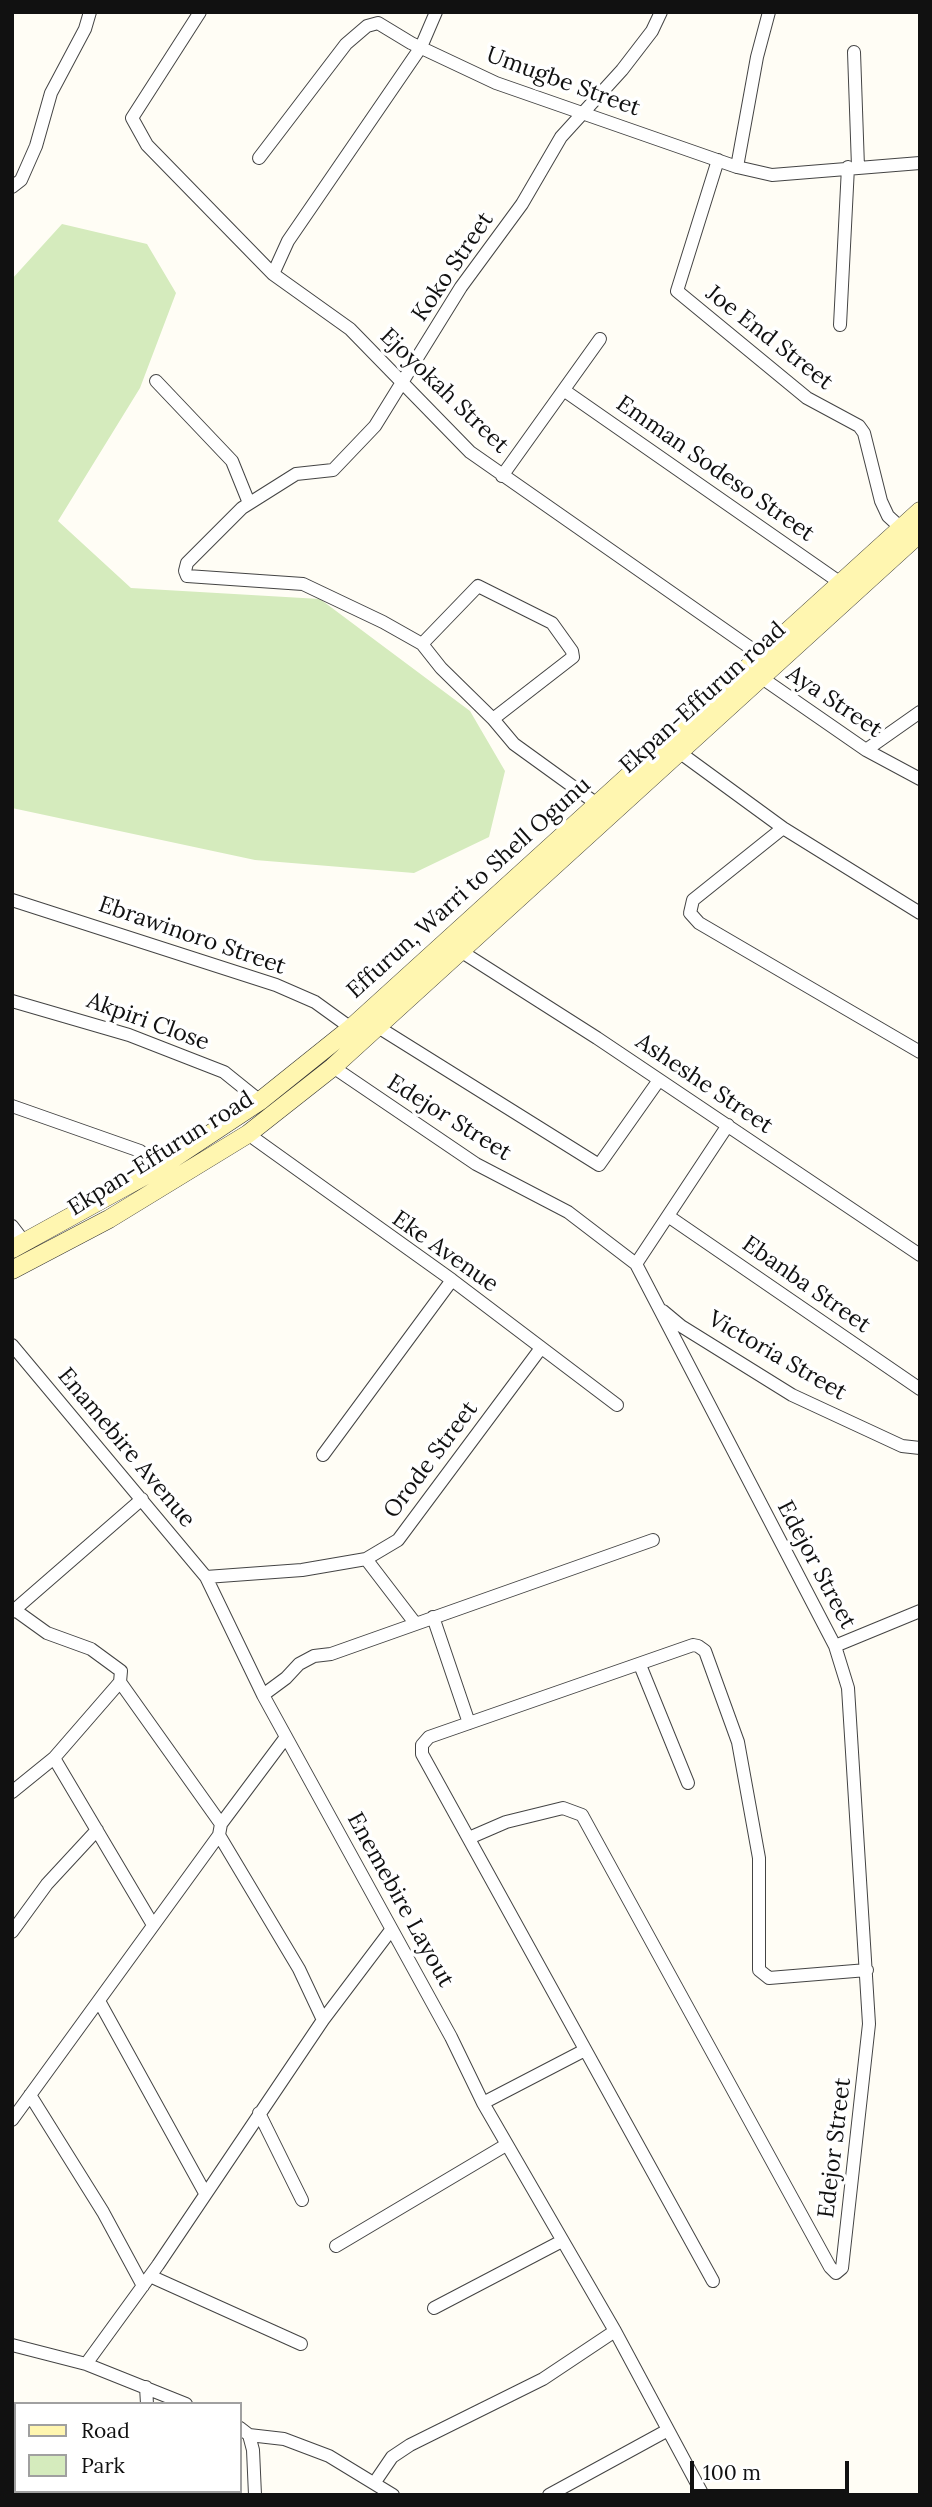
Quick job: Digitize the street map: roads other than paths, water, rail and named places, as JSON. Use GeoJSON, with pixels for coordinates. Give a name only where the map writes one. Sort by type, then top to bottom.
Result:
{"type":"FeatureCollection","features":[{"type":"Feature","properties":{"kind":"main road","name":"Effurun, Warri to Shell Ogunu"},"geometry":{"type":"LineString","coordinates":[[18,1246],[159,1168],[260,1101],[351,1028],[762,656],[847,589],[901,528],[920,511]]}},
{"type":"Feature","properties":{"kind":"main road","name":"Ekpan-Effurun road"},"geometry":{"type":"LineString","coordinates":[[12,1270],[109,1219],[248,1134],[333,1067],[762,678],[847,589],[920,533]]}},
{"type":"Feature","properties":{"kind":"street"},"geometry":{"type":"LineString","coordinates":[[12,187],[21,180],[36,146],[51,93],[85,29],[90,12]]}},
{"type":"Feature","properties":{"kind":"street","name":"Ejoyokah Street"},"geometry":{"type":"LineString","coordinates":[[200,12],[132,118],[147,145],[273,274],[350,329],[470,452],[762,656]]}},
{"type":"Feature","properties":{"kind":"street"},"geometry":{"type":"LineString","coordinates":[[273,274],[288,241],[421,47],[436,12]]}},
{"type":"Feature","properties":{"kind":"street","name":"Koko Street"},"geometry":{"type":"LineString","coordinates":[[422,644],[303,584],[187,576],[187,563],[249,503],[296,474],[333,470],[375,426],[461,287],[522,204],[561,136],[622,70],[652,31],[661,12]]}},
{"type":"Feature","properties":{"kind":"street"},"geometry":{"type":"LineString","coordinates":[[737,167],[757,57],[769,12]]}},
{"type":"Feature","properties":{"kind":"street","name":"Umugbe Street"},"geometry":{"type":"LineString","coordinates":[[260,158],[346,44],[367,26],[378,23],[496,83],[737,167],[772,175],[920,163]]}},
{"type":"Feature","properties":{"kind":"street"},"geometry":{"type":"LineString","coordinates":[[840,325],[853,167],[854,52]]}},
{"type":"Feature","properties":{"kind":"street","name":"Joe End Street"},"geometry":{"type":"LineString","coordinates":[[718,160],[677,291],[807,398],[859,426],[864,433],[881,501],[888,516],[901,528]]}},
{"type":"Feature","properties":{"kind":"street"},"geometry":{"type":"LineString","coordinates":[[502,476],[600,339]]}},
{"type":"Feature","properties":{"kind":"street"},"geometry":{"type":"LineString","coordinates":[[156,382],[232,461],[249,503]]}},
{"type":"Feature","properties":{"kind":"street","name":"Emman Sodeso Street"},"geometry":{"type":"LineString","coordinates":[[565,391],[847,589]]}},
{"type":"Feature","properties":{"kind":"street"},"geometry":{"type":"LineString","coordinates":[[493,719],[573,657],[572,651],[552,623],[478,586],[422,644],[441,668],[493,719],[514,744],[597,804]]}},
{"type":"Feature","properties":{"kind":"street","name":"Aya Street"},"geometry":{"type":"LineString","coordinates":[[762,678],[866,750],[920,779]]}},
{"type":"Feature","properties":{"kind":"street"},"geometry":{"type":"LineString","coordinates":[[866,750],[920,712]]}},
{"type":"Feature","properties":{"kind":"street"},"geometry":{"type":"LineString","coordinates":[[678,752],[783,828],[920,913]]}},
{"type":"Feature","properties":{"kind":"street"},"geometry":{"type":"LineString","coordinates":[[783,828],[693,900],[690,913],[699,923],[920,1052]]}},
{"type":"Feature","properties":{"kind":"street","name":"Ebrawinoro Street"},"geometry":{"type":"LineString","coordinates":[[12,900],[276,985],[315,1002],[351,1028]]}},
{"type":"Feature","properties":{"kind":"street","name":"Asheshe Street"},"geometry":{"type":"LineString","coordinates":[[462,952],[728,1125],[920,1255]]}},
{"type":"Feature","properties":{"kind":"street","name":"Akpiri Close"},"geometry":{"type":"LineString","coordinates":[[12,1001],[129,1035],[224,1072],[260,1101]]}},
{"type":"Feature","properties":{"kind":"street"},"geometry":{"type":"LineString","coordinates":[[378,1027],[599,1165],[659,1080]]}},
{"type":"Feature","properties":{"kind":"street","name":"Edejor Street"},"geometry":{"type":"LineString","coordinates":[[333,1067],[476,1164],[568,1212],[636,1264],[835,1646],[848,1688],[867,1970],[868,2051],[842,2268],[836,2273],[830,2267],[582,1815],[563,1808],[506,1822],[469,1838]]}},
{"type":"Feature","properties":{"kind":"street"},"geometry":{"type":"LineString","coordinates":[[12,1105],[140,1151],[159,1168]]}},
{"type":"Feature","properties":{"kind":"street"},"geometry":{"type":"LineString","coordinates":[[636,1264],[728,1125]]}},
{"type":"Feature","properties":{"kind":"street","name":"Eke Avenue"},"geometry":{"type":"LineString","coordinates":[[248,1134],[452,1280],[617,1405]]}},
{"type":"Feature","properties":{"kind":"street","name":"Ebanba Street"},"geometry":{"type":"LineString","coordinates":[[668,1216],[920,1389]]}},
{"type":"Feature","properties":{"kind":"street"},"geometry":{"type":"LineString","coordinates":[[12,1226],[18,1246]]}},
{"type":"Feature","properties":{"kind":"street"},"geometry":{"type":"LineString","coordinates":[[323,1455],[452,1280]]}},
{"type":"Feature","properties":{"kind":"street","name":"Victoria Street"},"geometry":{"type":"LineString","coordinates":[[657,1306],[681,1326],[792,1395],[902,1446],[920,1448]]}},
{"type":"Feature","properties":{"kind":"street","name":"Enamebire Avenue"},"geometry":{"type":"LineString","coordinates":[[12,1345],[206,1577]]}},
{"type":"Feature","properties":{"kind":"street","name":"Orode Street"},"geometry":{"type":"LineString","coordinates":[[206,1577],[302,1570],[366,1559],[398,1540],[541,1348]]}},
{"type":"Feature","properties":{"kind":"street"},"geometry":{"type":"LineString","coordinates":[[12,1792],[54,1758],[120,1682],[121,1671],[91,1649],[47,1633],[14,1611],[142,1499]]}},
{"type":"Feature","properties":{"kind":"street"},"geometry":{"type":"LineString","coordinates":[[263,1695],[286,1678],[299,1664],[314,1656],[331,1654],[653,1540]]}},
{"type":"Feature","properties":{"kind":"street"},"geometry":{"type":"LineString","coordinates":[[366,1559],[415,1623]]}},
{"type":"Feature","properties":{"kind":"street","name":"Enemebire Layout"},"geometry":{"type":"LineString","coordinates":[[206,1577],[263,1695],[483,2103],[615,2331],[703,2495]]}},
{"type":"Feature","properties":{"kind":"street"},"geometry":{"type":"LineString","coordinates":[[835,1646],[920,1611]]}},
{"type":"Feature","properties":{"kind":"street"},"geometry":{"type":"LineString","coordinates":[[433,1617],[469,1723]]}},
{"type":"Feature","properties":{"kind":"street"},"geometry":{"type":"LineString","coordinates":[[713,2281],[422,1754],[422,1745],[429,1737],[693,1645],[705,1651],[738,1742],[759,1858],[759,1970],[763,1976],[769,1978],[867,1970]]}},
{"type":"Feature","properties":{"kind":"street"},"geometry":{"type":"LineString","coordinates":[[639,1665],[688,1783]]}},
{"type":"Feature","properties":{"kind":"street"},"geometry":{"type":"LineString","coordinates":[[120,1682],[220,1830],[299,1969],[323,2020]]}},
{"type":"Feature","properties":{"kind":"street"},"geometry":{"type":"LineString","coordinates":[[13,2118],[286,1737]]}},
{"type":"Feature","properties":{"kind":"street"},"geometry":{"type":"LineString","coordinates":[[54,1758],[153,1925]]}},
{"type":"Feature","properties":{"kind":"street"},"geometry":{"type":"LineString","coordinates":[[12,1932],[47,1884],[97,1830]]}},
{"type":"Feature","properties":{"kind":"street"},"geometry":{"type":"LineString","coordinates":[[86,2364],[146,2281],[323,2020],[391,1930]]}},
{"type":"Feature","properties":{"kind":"street"},"geometry":{"type":"LineString","coordinates":[[99,2001],[205,2193]]}},
{"type":"Feature","properties":{"kind":"street"},"geometry":{"type":"LineString","coordinates":[[483,2103],[585,2050]]}},
{"type":"Feature","properties":{"kind":"street"},"geometry":{"type":"LineString","coordinates":[[30,2095],[146,2281],[301,2344]]}},
{"type":"Feature","properties":{"kind":"street"},"geometry":{"type":"LineString","coordinates":[[259,2113],[303,2200]]}},
{"type":"Feature","properties":{"kind":"street"},"geometry":{"type":"LineString","coordinates":[[336,2246],[506,2145]]}},
{"type":"Feature","properties":{"kind":"street"},"geometry":{"type":"LineString","coordinates":[[434,2308],[562,2241]]}},
{"type":"Feature","properties":{"kind":"street"},"geometry":{"type":"LineString","coordinates":[[375,2482],[392,2457],[410,2445],[543,2379],[615,2331]]}},
{"type":"Feature","properties":{"kind":"street"},"geometry":{"type":"LineString","coordinates":[[12,2345],[86,2364],[182,2402]]}},
{"type":"Feature","properties":{"kind":"street"},"geometry":{"type":"LineString","coordinates":[[146,2386],[147,2402]]}},
{"type":"Feature","properties":{"kind":"street"},"geometry":{"type":"LineString","coordinates":[[549,2495],[570,2490],[668,2430]]}},
{"type":"Feature","properties":{"kind":"street"},"geometry":{"type":"LineString","coordinates":[[255,2495],[245,2432],[284,2440],[328,2456],[393,2495]]}}]}
